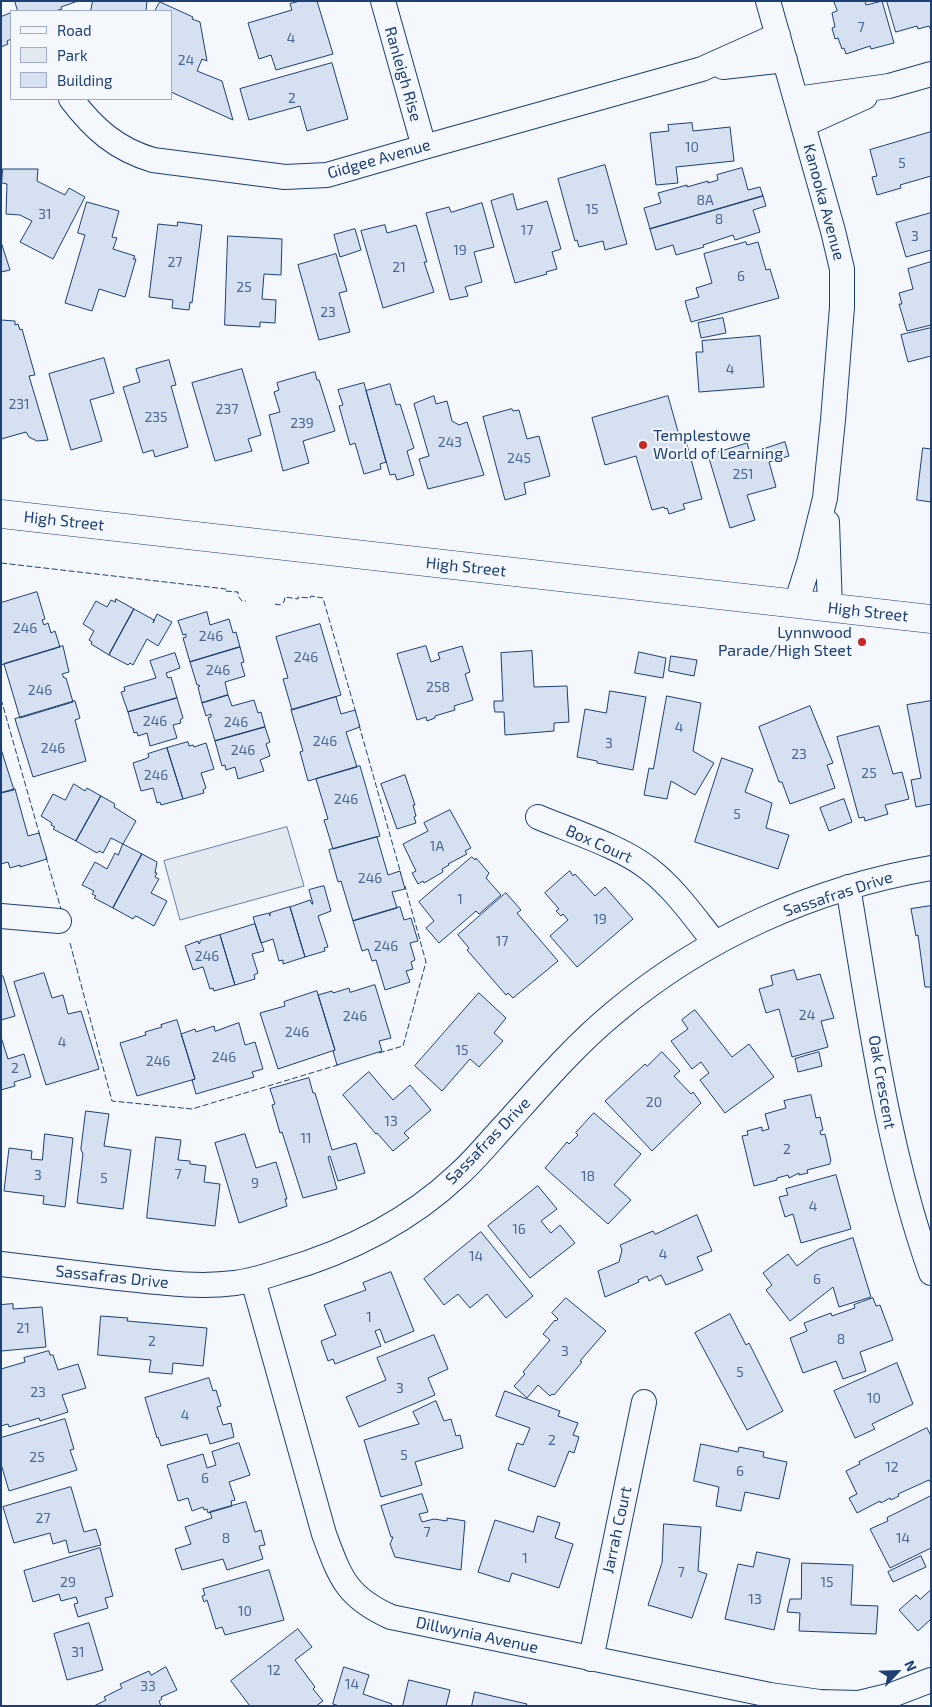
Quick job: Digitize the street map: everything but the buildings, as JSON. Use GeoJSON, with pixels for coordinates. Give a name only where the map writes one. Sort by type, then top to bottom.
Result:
{"type":"FeatureCollection","features":[{"type":"Feature","properties":{"kind":"main road","name":"High Street"},"geometry":{"type":"LineString","coordinates":[[1,514],[931,619]]}},
{"type":"Feature","properties":{"kind":"street","name":"Ranleigh Rise"},"geometry":{"type":"LineString","coordinates":[[383,1],[424,146]]}},
{"type":"Feature","properties":{"kind":"street","name":"Kanooka Avenue"},"geometry":{"type":"LineString","coordinates":[[768,1],[834,231],[842,269],[842,307],[825,498],[809,564],[796,604]]}},
{"type":"Feature","properties":{"kind":"street","name":"Gidgee Avenue"},"geometry":{"type":"LineString","coordinates":[[72,100],[103,135],[135,155],[153,160],[285,177],[317,177],[702,69],[778,35]]}},
{"type":"Feature","properties":{"kind":"street","name":"Gidgee Avenue"},"geometry":{"type":"LineString","coordinates":[[702,69],[785,60]]}},
{"type":"Feature","properties":{"kind":"street"},"geometry":{"type":"LineString","coordinates":[[796,99],[889,86],[931,74]]}},
{"type":"Feature","properties":{"kind":"street"},"geometry":{"type":"LineString","coordinates":[[804,125],[889,86]]}},
{"type":"Feature","properties":{"kind":"street","name":"Kanooka Avenue"},"geometry":{"type":"LineString","coordinates":[[825,498],[830,608]]}},
{"type":"Feature","properties":{"kind":"street","name":"Box Court"},"geometry":{"type":"LineString","coordinates":[[538,817],[624,853],[648,868],[677,896],[715,943]]}},
{"type":"Feature","properties":{"kind":"street","name":"Sassafras Drive"},"geometry":{"type":"LineString","coordinates":[[1,1264],[168,1284],[209,1285],[253,1280],[350,1248],[389,1228],[421,1206],[459,1175],[561,1062],[614,1013],[715,943],[770,916],[822,895],[903,873],[931,868]]}},
{"type":"Feature","properties":{"kind":"street","name":"Oak Crescent"},"geometry":{"type":"LineString","coordinates":[[848,887],[892,1142],[917,1234],[931,1273]]}},
{"type":"Feature","properties":{"kind":"street"},"geometry":{"type":"LineString","coordinates":[[1,916],[59,921]]}},
{"type":"Feature","properties":{"kind":"street","name":"Dillwynia Avenue"},"geometry":{"type":"LineString","coordinates":[[253,1280],[324,1534],[338,1571],[354,1595],[372,1609],[391,1617],[591,1659],[770,1695],[820,1702],[859,1703],[892,1695],[931,1680]]}},
{"type":"Feature","properties":{"kind":"street","name":"Jarrah Court"},"geometry":{"type":"LineString","coordinates":[[591,1659],[644,1402]]}},
{"type":"Feature","properties":{"kind":"green space"},"geometry":{"type":"Polygon","coordinates":[[[287,827],[304,886],[180,920],[164,861],[287,827]]]}},
{"type":"Feature","properties":{"kind":"fence"},"geometry":{"type":"LineString","coordinates":[[1,563],[226,589],[225,591],[238,592],[238,596],[242,601],[246,601]]}},
{"type":"Feature","properties":{"kind":"fence"},"geometry":{"type":"LineString","coordinates":[[275,604],[280,605],[284,602],[285,597],[298,599],[298,597],[310,598],[311,596],[323,598],[356,713]]}},
{"type":"Feature","properties":{"kind":"fence"},"geometry":{"type":"LineString","coordinates":[[1,699],[40,836]]}},
{"type":"Feature","properties":{"kind":"fence"},"geometry":{"type":"LineString","coordinates":[[359,725],[401,874]]}},
{"type":"Feature","properties":{"kind":"fence"},"geometry":{"type":"LineString","coordinates":[[46,857],[61,909]]}},
{"type":"Feature","properties":{"kind":"fence"},"geometry":{"type":"LineString","coordinates":[[379,1053],[403,1046],[426,962],[405,886]]}},
{"type":"Feature","properties":{"kind":"fence"},"geometry":{"type":"LineString","coordinates":[[70,943],[112,1101],[192,1109],[341,1064]]}},
{"type":"Feature","properties":{"kind":"place","name":"Templestowe World of Learning"},"geometry":{"type":"Point","coordinates":[643,445]}},
{"type":"Feature","properties":{"kind":"place","name":"Lynnwood Parade/High Steet"},"geometry":{"type":"Point","coordinates":[862,642]}}]}
